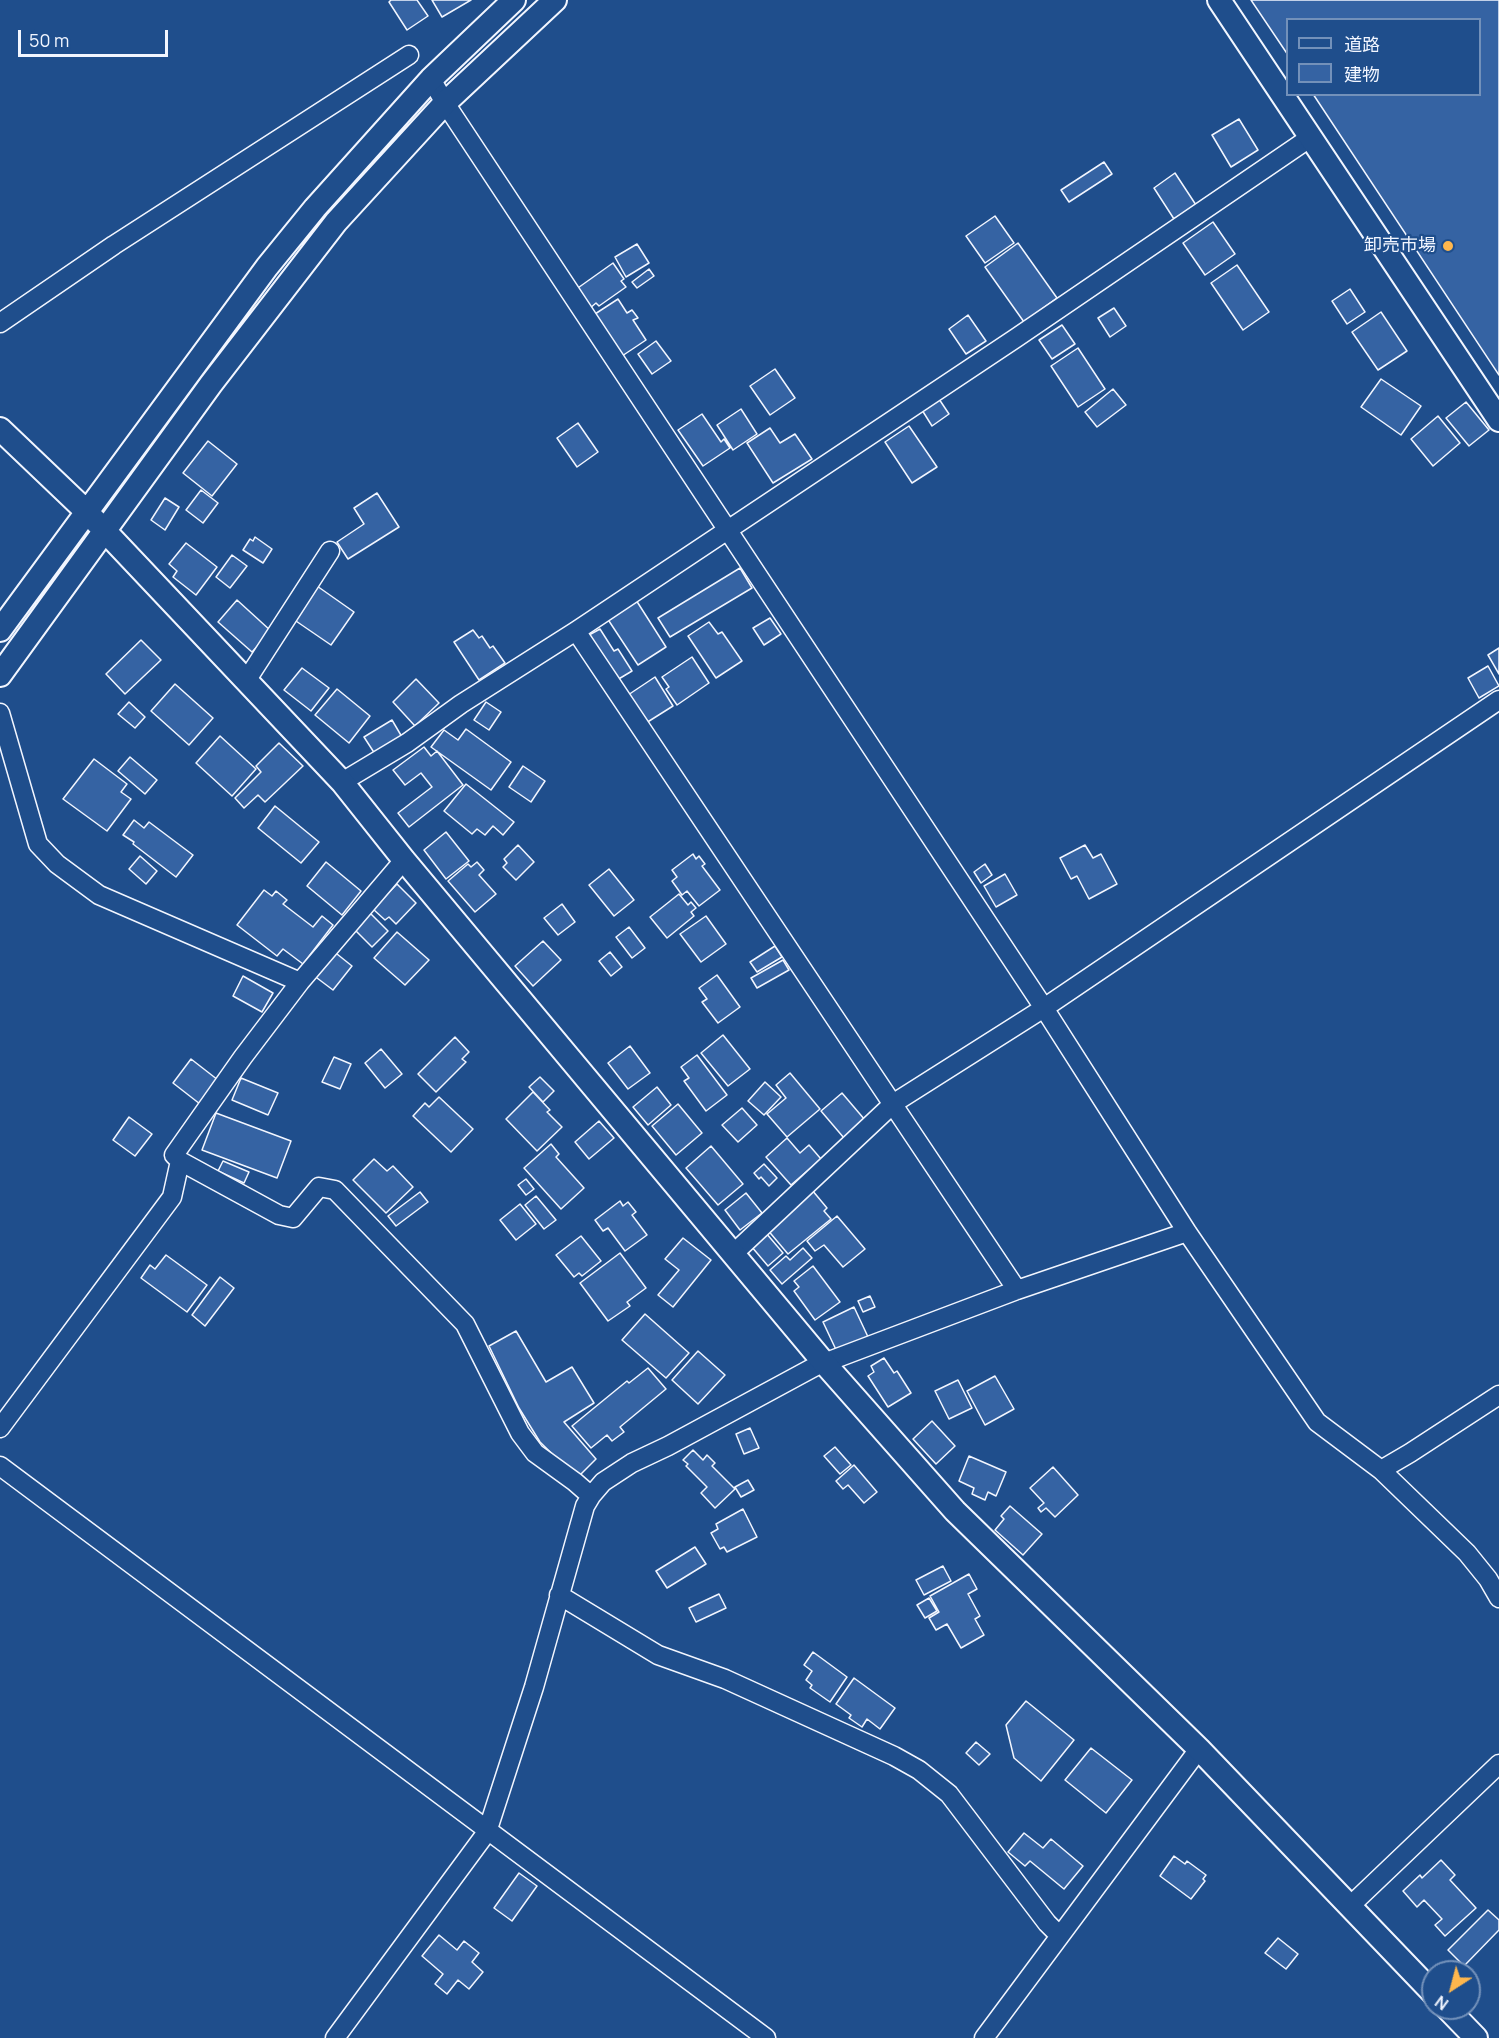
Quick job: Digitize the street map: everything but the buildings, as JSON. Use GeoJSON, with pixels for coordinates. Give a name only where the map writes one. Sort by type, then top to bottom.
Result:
{"type":"FeatureCollection","features":[{"type":"Feature","properties":{"kind":"street"},"geometry":{"type":"LineString","coordinates":[[0,630],[267,267],[315,208],[431,79],[514,0]]}},
{"type":"Feature","properties":{"kind":"street"},"geometry":{"type":"LineString","coordinates":[[0,675],[211,384],[336,222],[445,103],[555,0]]}},
{"type":"Feature","properties":{"kind":"street"},"geometry":{"type":"LineString","coordinates":[[1219,0],[1499,420]]}},
{"type":"Feature","properties":{"kind":"street"},"geometry":{"type":"LineString","coordinates":[[0,323],[114,245],[409,55]]}},
{"type":"Feature","properties":{"kind":"street"},"geometry":{"type":"LineString","coordinates":[[431,79],[726,530],[1044,1008],[1187,1232],[1317,1422],[1381,1470],[1467,1553],[1488,1579],[1499,1598]]}},
{"type":"Feature","properties":{"kind":"street"},"geometry":{"type":"LineString","coordinates":[[342,782],[407,743],[461,704],[576,631],[1016,338],[1311,137]]}},
{"type":"Feature","properties":{"kind":"street"},"geometry":{"type":"LineString","coordinates":[[0,429],[86,511],[342,782],[404,860],[825,1364],[955,1511],[1199,1749],[1421,1980]]}},
{"type":"Feature","properties":{"kind":"street"},"geometry":{"type":"LineString","coordinates":[[246,681],[330,550]]}},
{"type":"Feature","properties":{"kind":"street"},"geometry":{"type":"LineString","coordinates":[[576,631],[1017,1290]]}},
{"type":"Feature","properties":{"kind":"street"},"geometry":{"type":"LineString","coordinates":[[733,1254],[894,1103],[1044,1008],[1499,700]]}},
{"type":"Feature","properties":{"kind":"street"},"geometry":{"type":"LineString","coordinates":[[0,713],[38,844],[57,864],[99,896],[300,982]]}},
{"type":"Feature","properties":{"kind":"street"},"geometry":{"type":"LineString","coordinates":[[404,860],[300,982],[243,1057],[174,1155],[180,1161],[279,1215],[293,1218],[319,1187],[335,1190],[465,1324],[522,1437],[535,1454],[591,1496]]}},
{"type":"Feature","properties":{"kind":"street"},"geometry":{"type":"LineString","coordinates":[[0,1428],[172,1197],[180,1161]]}},
{"type":"Feature","properties":{"kind":"street"},"geometry":{"type":"LineString","coordinates":[[334,2038],[487,1832],[534,1687],[585,1506],[603,1482],[632,1463],[816,1366],[1017,1290],[1187,1232]]}},
{"type":"Feature","properties":{"kind":"street"},"geometry":{"type":"LineString","coordinates":[[1381,1470],[1499,1395]]}},
{"type":"Feature","properties":{"kind":"street"},"geometry":{"type":"LineString","coordinates":[[0,1466],[487,1832],[766,2038]]}},
{"type":"Feature","properties":{"kind":"street"},"geometry":{"type":"LineString","coordinates":[[559,1595],[658,1655],[726,1679],[920,1770],[954,1799],[1042,1917],[1059,1935]]}},
{"type":"Feature","properties":{"kind":"street"},"geometry":{"type":"LineString","coordinates":[[984,2038],[1199,1749]]}},
{"type":"Feature","properties":{"kind":"street"},"geometry":{"type":"LineString","coordinates":[[1350,1906],[1499,1764]]}},
{"type":"Feature","properties":{"kind":"street"},"geometry":{"type":"LineString","coordinates":[[1459,2020],[1476,2038]]}},
{"type":"Feature","properties":{"kind":"place","name":"卸売市場"},"geometry":{"type":"Point","coordinates":[1448,246]}}]}
